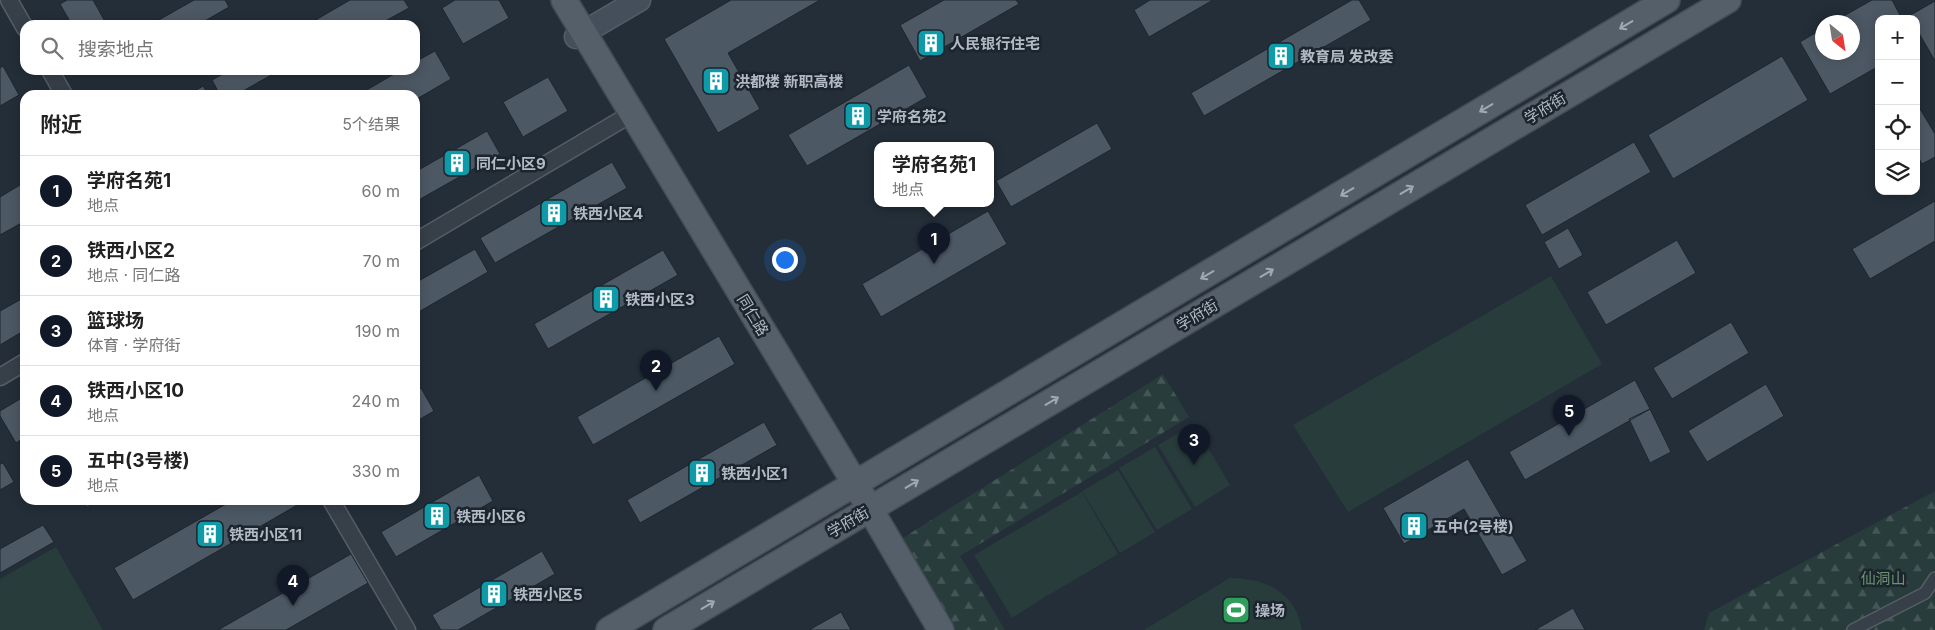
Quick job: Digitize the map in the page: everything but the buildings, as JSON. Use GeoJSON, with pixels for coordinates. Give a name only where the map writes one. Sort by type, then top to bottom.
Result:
{"type":"FeatureCollection","features":[{"type":"Feature","properties":{"kind":"main road","name":"同仁路"},"geometry":{"type":"LineString","coordinates":[[554,0],[580,35],[865,512],[941,630]]}},
{"type":"Feature","properties":{"kind":"main road","name":"同仁路"},"geometry":{"type":"LineString","coordinates":[[564,0],[580,35]]}},
{"type":"Feature","properties":{"kind":"main road"},"geometry":{"type":"LineString","coordinates":[[580,35],[639,0]]}},
{"type":"Feature","properties":{"kind":"main road","name":"学府街"},"geometry":{"type":"LineString","coordinates":[[609,630],[851,488],[1668,0]]}},
{"type":"Feature","properties":{"kind":"main road","name":"学府街"},"geometry":{"type":"LineString","coordinates":[[666,630],[1728,0]]}},
{"type":"Feature","properties":{"kind":"main road","name":"同仁路"},"geometry":{"type":"LineString","coordinates":[[865,512],[927,630]]}},
{"type":"Feature","properties":{"kind":"street"},"geometry":{"type":"LineString","coordinates":[[9,0],[20,20]]}},
{"type":"Feature","properties":{"kind":"street"},"geometry":{"type":"LineString","coordinates":[[53,75],[61,90]]}},
{"type":"Feature","properties":{"kind":"street"},"geometry":{"type":"LineString","coordinates":[[420,239],[628,116]]}},
{"type":"Feature","properties":{"kind":"street"},"geometry":{"type":"LineString","coordinates":[[0,377],[20,365]]}},
{"type":"Feature","properties":{"kind":"street"},"geometry":{"type":"LineString","coordinates":[[334,505],[407,630]]}},
{"type":"Feature","properties":{"kind":"street"},"geometry":{"type":"LineString","coordinates":[[1853,630],[1925,593],[1935,578]]}},
{"type":"Feature","properties":{"kind":"green space"},"geometry":{"type":"Polygon","coordinates":[[[1551,276],[1602,364],[1348,512],[1293,425],[1551,276]]]}},
{"type":"Feature","properties":{"kind":"green space"},"geometry":{"type":"Polygon","coordinates":[[[1163,374],[1189,417],[960,556],[1005,630],[950,630],[898,541],[1163,374]]]}},
{"type":"Feature","properties":{"kind":"green space"},"geometry":{"type":"Polygon","coordinates":[[[1194,424],[1230,485],[1195,507],[1158,445],[1194,424]]]}},
{"type":"Feature","properties":{"kind":"green space"},"geometry":{"type":"Polygon","coordinates":[[[1155,447],[1192,509],[1157,530],[1119,468],[1155,447]]]}},
{"type":"Feature","properties":{"kind":"green space"},"geometry":{"type":"Polygon","coordinates":[[[1118,470],[1155,532],[1120,553],[1082,491],[1118,470]]]}},
{"type":"Feature","properties":{"kind":"green space","name":"仙洞山"},"geometry":{"type":"Polygon","coordinates":[[[1935,491],[1935,630],[1704,630],[1709,613],[1935,491]]]}},
{"type":"Feature","properties":{"kind":"green space"},"geometry":{"type":"Polygon","coordinates":[[[1082,492],[1118,554],[1047,596],[1046,594],[1046,596],[1012,618],[974,555],[1082,492]]]}},
{"type":"Feature","properties":{"kind":"green space"},"geometry":{"type":"Polygon","coordinates":[[[56,547],[103,630],[0,630],[0,579],[56,547]]]}},
{"type":"Feature","properties":{"kind":"green space","name":"操场"},"geometry":{"type":"Polygon","coordinates":[[[1230,578],[1267,584],[1277,590],[1293,606],[1299,617],[1302,630],[1144,630],[1230,578]]]}},
{"type":"Feature","properties":{"kind":"place","name":"人民银行住宅"},"geometry":{"type":"Point","coordinates":[931,43]}},
{"type":"Feature","properties":{"kind":"place","name":"教育局 发改委"},"geometry":{"type":"Point","coordinates":[1281,56]}},
{"type":"Feature","properties":{"kind":"place","name":"洪都楼 新职高楼"},"geometry":{"type":"Point","coordinates":[716,81]}},
{"type":"Feature","properties":{"kind":"place","name":"学府名苑2"},"geometry":{"type":"Point","coordinates":[858,116]}},
{"type":"Feature","properties":{"kind":"place","name":"同仁小区9"},"geometry":{"type":"Point","coordinates":[457,163]}},
{"type":"Feature","properties":{"kind":"place","name":"铁西小区4"},"geometry":{"type":"Point","coordinates":[554,213]}},
{"type":"Feature","properties":{"kind":"place","name":"学府名苑1"},"geometry":{"type":"Point","coordinates":[934,264]}},
{"type":"Feature","properties":{"kind":"place","name":"铁西小区3"},"geometry":{"type":"Point","coordinates":[606,299]}},
{"type":"Feature","properties":{"kind":"place","name":"铁西小区2"},"geometry":{"type":"Point","coordinates":[656,391]}},
{"type":"Feature","properties":{"kind":"place","name":"五中(3号楼)"},"geometry":{"type":"Point","coordinates":[1569,436]}},
{"type":"Feature","properties":{"kind":"place","name":"篮球场"},"geometry":{"type":"Point","coordinates":[1194,465]}},
{"type":"Feature","properties":{"kind":"place","name":"铁西小区1"},"geometry":{"type":"Point","coordinates":[702,473]}},
{"type":"Feature","properties":{"kind":"place","name":"铁西小区6"},"geometry":{"type":"Point","coordinates":[437,516]}},
{"type":"Feature","properties":{"kind":"place","name":"五中(2号楼)"},"geometry":{"type":"Point","coordinates":[1414,526]}},
{"type":"Feature","properties":{"kind":"place","name":"铁西小区11"},"geometry":{"type":"Point","coordinates":[210,534]}},
{"type":"Feature","properties":{"kind":"place","name":"铁西小区5"},"geometry":{"type":"Point","coordinates":[494,594]}},
{"type":"Feature","properties":{"kind":"place","name":"铁西小区10"},"geometry":{"type":"Point","coordinates":[293,606]}},
{"type":"Feature","properties":{"kind":"place","name":"操场"},"geometry":{"type":"Point","coordinates":[1236,610]}}]}
